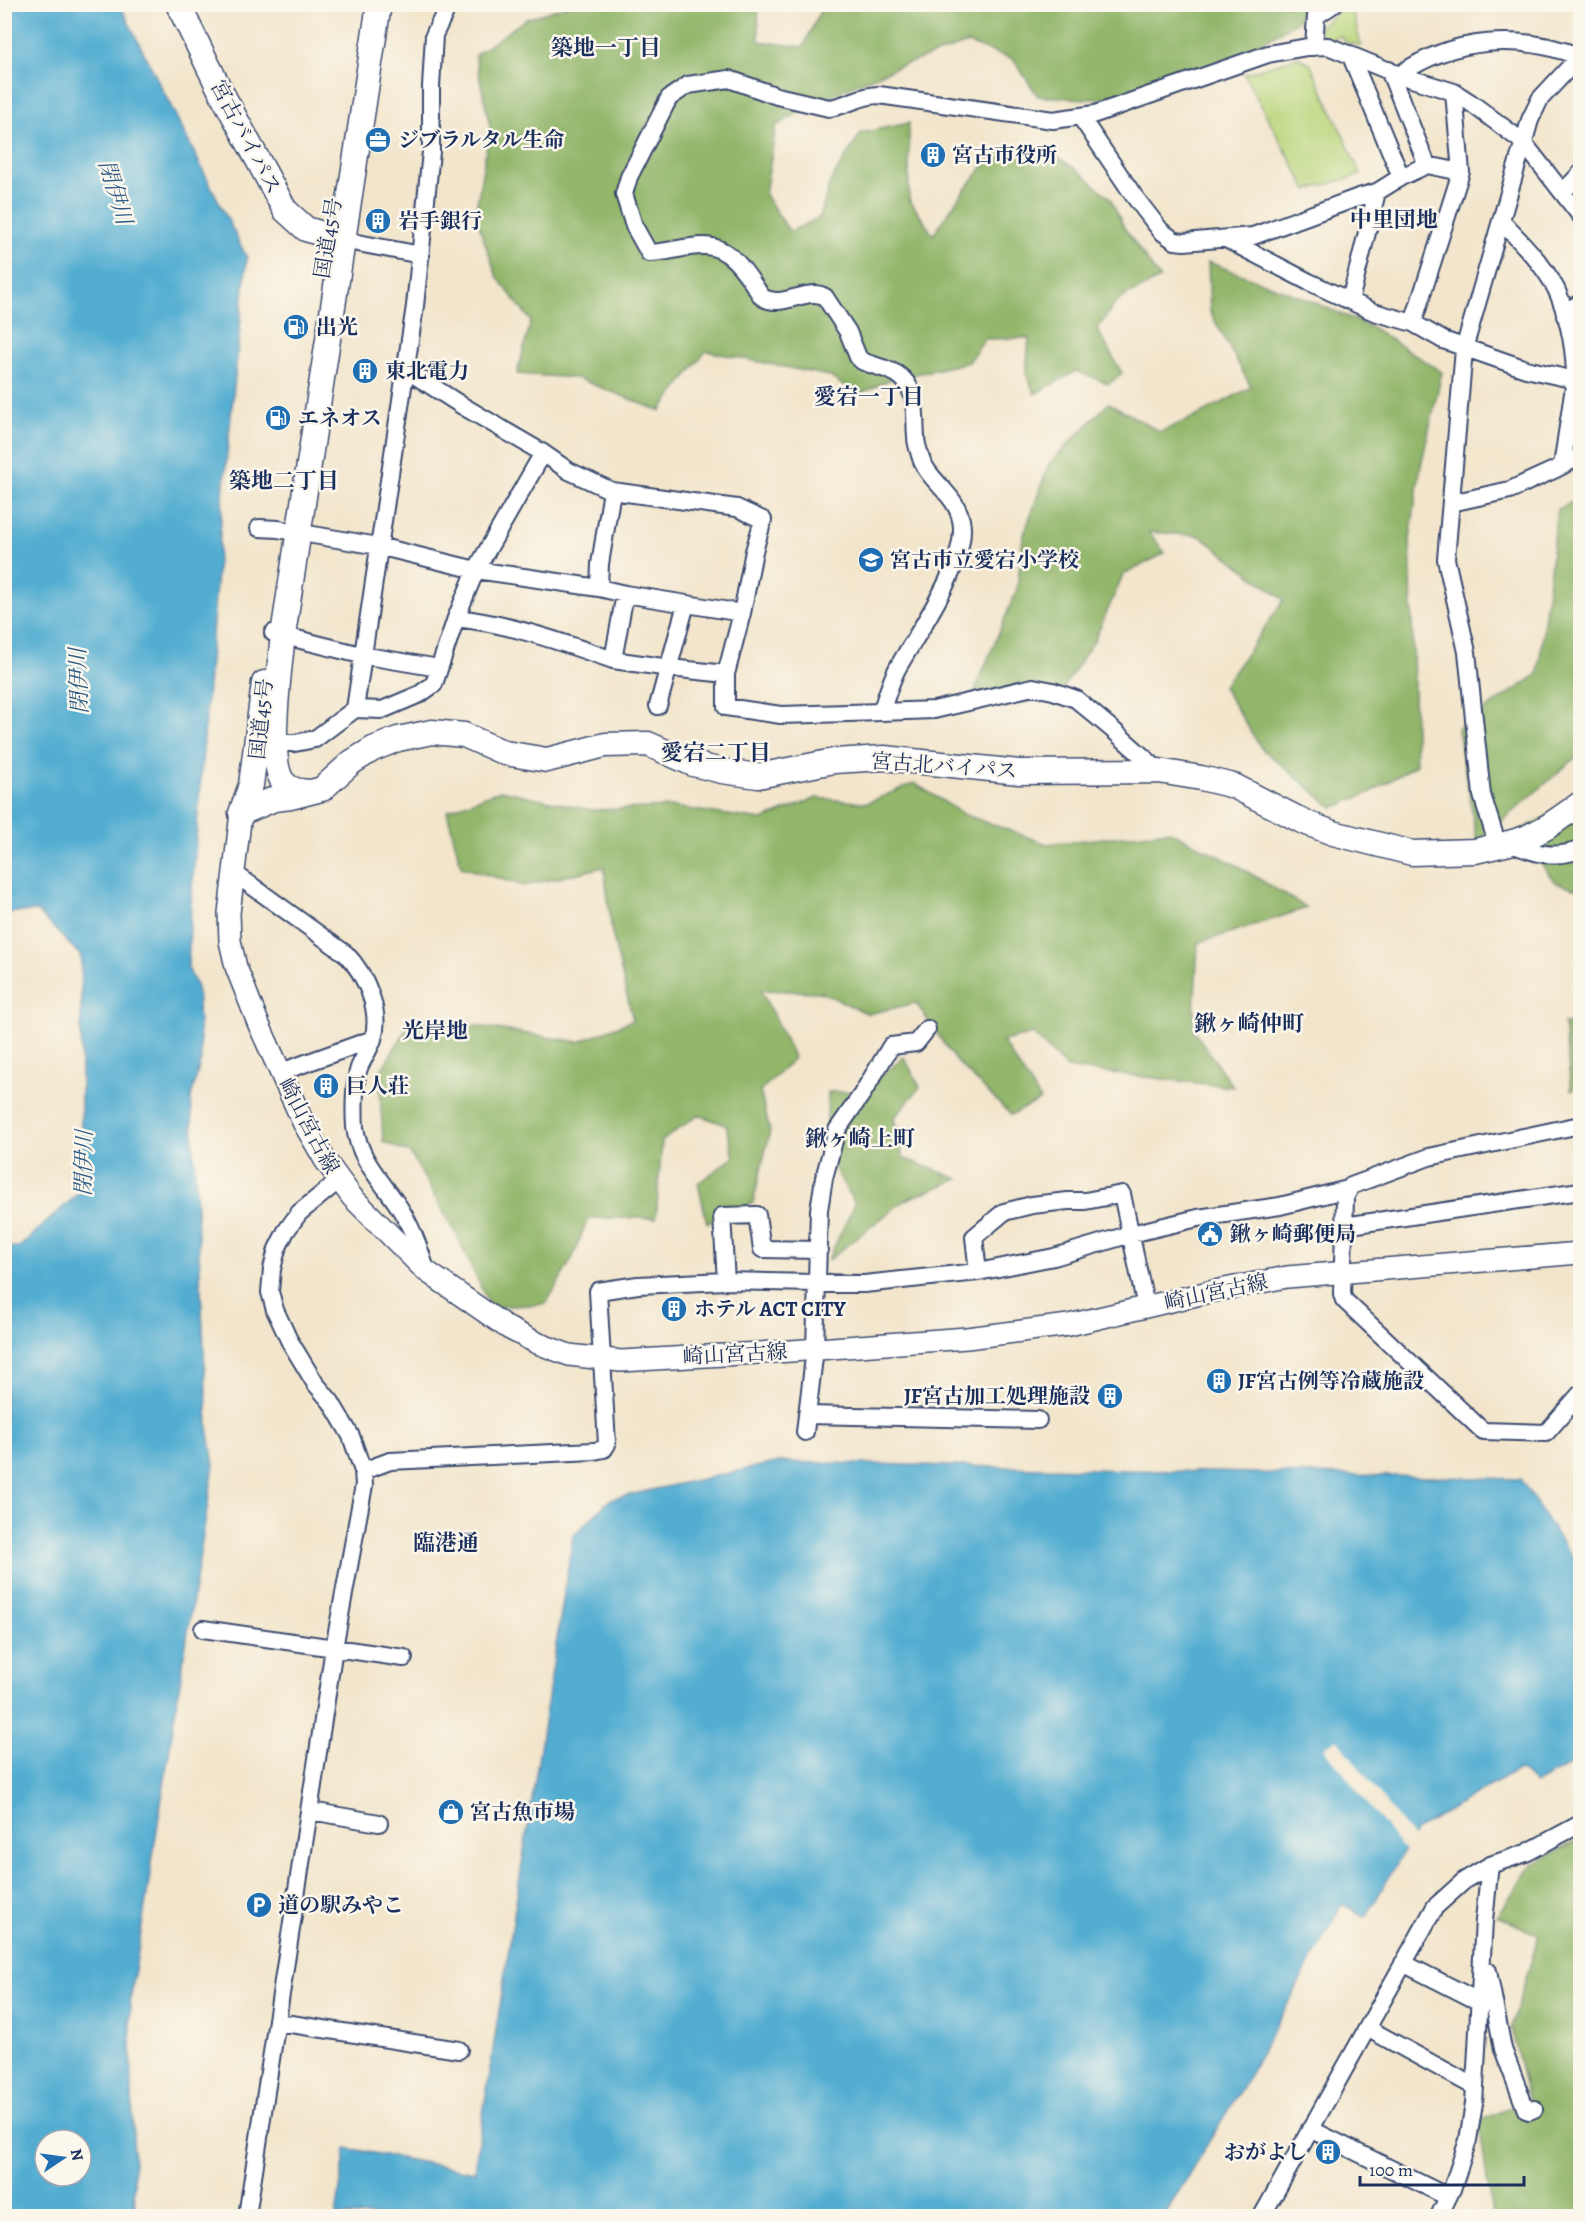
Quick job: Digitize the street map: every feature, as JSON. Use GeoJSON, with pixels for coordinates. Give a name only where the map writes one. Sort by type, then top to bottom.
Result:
{"type":"FeatureCollection","features":[{"type":"Feature","properties":{"kind":"highway","name":"宮古バイパス"},"geometry":{"type":"LineString","coordinates":[[178,4],[220,90],[285,210],[306,229],[335,237]]}},
{"type":"Feature","properties":{"kind":"highway","name":"国道45号"},"geometry":{"type":"LineString","coordinates":[[271,783],[277,634],[294,532],[366,4]]}},
{"type":"Feature","properties":{"kind":"highway","name":"国道45号"},"geometry":{"type":"LineString","coordinates":[[335,237],[379,4]]}},
{"type":"Feature","properties":{"kind":"highway","name":"国道45号"},"geometry":{"type":"LineString","coordinates":[[271,783],[277,770],[277,634]]}},
{"type":"Feature","properties":{"kind":"highway"},"geometry":{"type":"LineString","coordinates":[[241,813],[274,799],[271,783],[277,697]]}},
{"type":"Feature","properties":{"kind":"highway","name":"宮古北バイパス"},"geometry":{"type":"LineString","coordinates":[[271,783],[322,789],[352,762],[373,749],[398,738],[432,732],[464,735],[505,753],[547,760],[606,745],[648,744],[693,764],[758,776],[834,761],[884,758],[1019,772],[1159,771],[1234,786],[1304,822],[1333,833],[1412,853],[1475,851],[1526,838],[1581,804]]}},
{"type":"Feature","properties":{"kind":"highway"},"geometry":{"type":"LineString","coordinates":[[241,813],[271,783]]}},
{"type":"Feature","properties":{"kind":"main road","name":"崎山宮古線"},"geometry":{"type":"LineString","coordinates":[[241,813],[229,913],[230,941],[246,994],[303,1122],[339,1181],[388,1235],[426,1271],[493,1319],[527,1338],[569,1355],[621,1361],[967,1338],[1069,1325],[1241,1285],[1287,1277],[1581,1253]]}},
{"type":"Feature","properties":{"kind":"street"},"geometry":{"type":"LineString","coordinates":[[355,709],[361,655],[421,255],[431,152],[434,35],[448,4]]}},
{"type":"Feature","properties":{"kind":"street"},"geometry":{"type":"LineString","coordinates":[[1314,46],[1316,16],[1334,4]]}},
{"type":"Feature","properties":{"kind":"street"},"geometry":{"type":"LineString","coordinates":[[1394,72],[1451,49],[1484,41],[1555,48],[1580,56],[1540,99],[1523,142],[1464,349],[1446,559],[1467,652],[1482,795],[1504,844],[1536,854],[1553,856],[1581,850]]}},
{"type":"Feature","properties":{"kind":"street"},"geometry":{"type":"LineString","coordinates":[[881,712],[896,672],[954,569],[962,534],[957,507],[929,474],[921,459],[911,390],[899,375],[862,362],[848,332],[825,297],[821,294],[778,302],[768,301],[762,297],[736,260],[722,251],[705,246],[663,254],[649,254],[634,226],[624,194],[629,177],[669,98],[688,85],[708,80],[729,79],[777,96],[829,108],[867,95],[879,95],[1053,120],[1095,114],[1268,54],[1314,46],[1328,46],[1454,92],[1523,142],[1581,215]]}},
{"type":"Feature","properties":{"kind":"street"},"geometry":{"type":"LineString","coordinates":[[1350,54],[1401,177]]}},
{"type":"Feature","properties":{"kind":"street"},"geometry":{"type":"LineString","coordinates":[[1394,72],[1427,165]]}},
{"type":"Feature","properties":{"kind":"street"},"geometry":{"type":"LineString","coordinates":[[1413,323],[1461,172],[1454,92]]}},
{"type":"Feature","properties":{"kind":"street"},"geometry":{"type":"LineString","coordinates":[[1080,116],[1134,196],[1161,231],[1175,241],[1253,236],[1377,192],[1427,165],[1461,172]]}},
{"type":"Feature","properties":{"kind":"street"},"geometry":{"type":"LineString","coordinates":[[1563,192],[1581,174]]}},
{"type":"Feature","properties":{"kind":"street"},"geometry":{"type":"LineString","coordinates":[[1350,301],[1377,192]]}},
{"type":"Feature","properties":{"kind":"street"},"geometry":{"type":"LineString","coordinates":[[1342,203],[1373,213]]}},
{"type":"Feature","properties":{"kind":"street"},"geometry":{"type":"LineString","coordinates":[[1501,221],[1546,274],[1560,297],[1565,316],[1575,366],[1575,380],[1562,466]]}},
{"type":"Feature","properties":{"kind":"street"},"geometry":{"type":"LineString","coordinates":[[335,237],[421,255]]}},
{"type":"Feature","properties":{"kind":"street"},"geometry":{"type":"LineString","coordinates":[[1226,239],[1350,301],[1374,312],[1413,323],[1464,349],[1526,369],[1575,380]]}},
{"type":"Feature","properties":{"kind":"street"},"geometry":{"type":"LineString","coordinates":[[1565,316],[1569,310],[1581,303]]}},
{"type":"Feature","properties":{"kind":"street"},"geometry":{"type":"LineString","coordinates":[[405,369],[569,471],[612,490],[737,507],[763,520],[726,674],[726,707],[781,715],[934,710],[1033,687],[1076,699],[1159,771]]}},
{"type":"Feature","properties":{"kind":"street"},"geometry":{"type":"LineString","coordinates":[[276,743],[295,743],[315,739],[355,709],[382,710],[420,694],[434,684],[456,618],[476,570],[543,453]]}},
{"type":"Feature","properties":{"kind":"street"},"geometry":{"type":"LineString","coordinates":[[1451,503],[1510,490],[1581,456]]}},
{"type":"Feature","properties":{"kind":"street"},"geometry":{"type":"LineString","coordinates":[[599,588],[612,490]]}},
{"type":"Feature","properties":{"kind":"street"},"geometry":{"type":"LineString","coordinates":[[259,528],[378,546],[476,570],[599,588],[742,613]]}},
{"type":"Feature","properties":{"kind":"street"},"geometry":{"type":"LineString","coordinates":[[613,660],[625,594]]}},
{"type":"Feature","properties":{"kind":"street"},"geometry":{"type":"LineString","coordinates":[[658,706],[686,604]]}},
{"type":"Feature","properties":{"kind":"street"},"geometry":{"type":"LineString","coordinates":[[456,618],[483,621],[533,632],[613,660],[670,669],[726,674]]}},
{"type":"Feature","properties":{"kind":"street"},"geometry":{"type":"LineString","coordinates":[[277,634],[361,655],[439,668]]}},
{"type":"Feature","properties":{"kind":"street"},"geometry":{"type":"LineString","coordinates":[[234,873],[346,954],[356,965],[369,990],[376,1026],[373,1039],[358,1069],[356,1129],[361,1152],[400,1208],[417,1244],[426,1271]]}},
{"type":"Feature","properties":{"kind":"street"},"geometry":{"type":"LineString","coordinates":[[805,1432],[815,1349],[819,1210],[824,1178],[837,1130],[891,1046],[916,1043],[927,1029]]}},
{"type":"Feature","properties":{"kind":"street"},"geometry":{"type":"LineString","coordinates":[[281,1072],[373,1039]]}},
{"type":"Feature","properties":{"kind":"street"},"geometry":{"type":"LineString","coordinates":[[363,1471],[390,1461],[604,1449],[607,1444],[598,1291],[638,1285],[726,1281],[817,1284],[888,1282],[978,1272],[1054,1257],[1131,1234],[1198,1218],[1280,1206],[1348,1189],[1385,1172],[1429,1157],[1581,1125]]}},
{"type":"Feature","properties":{"kind":"street"},"geometry":{"type":"LineString","coordinates":[[248,2217],[334,1648],[364,1485],[363,1471],[351,1436],[331,1402],[297,1355],[275,1310],[270,1292],[277,1249],[286,1231],[299,1213],[339,1181]]}},
{"type":"Feature","properties":{"kind":"street"},"geometry":{"type":"LineString","coordinates":[[1348,1189],[1345,1198],[1342,1294],[1344,1300],[1483,1431],[1546,1433],[1581,1394]]}},
{"type":"Feature","properties":{"kind":"street"},"geometry":{"type":"LineString","coordinates":[[1344,1226],[1581,1191]]}},
{"type":"Feature","properties":{"kind":"street"},"geometry":{"type":"LineString","coordinates":[[978,1272],[974,1237],[1004,1212],[1032,1205],[1085,1201],[1122,1194],[1146,1307]]}},
{"type":"Feature","properties":{"kind":"street"},"geometry":{"type":"LineString","coordinates":[[726,1281],[722,1216],[757,1215],[762,1249],[819,1250]]}},
{"type":"Feature","properties":{"kind":"street"},"geometry":{"type":"LineString","coordinates":[[807,1414],[1038,1420]]}},
{"type":"Feature","properties":{"kind":"street"},"geometry":{"type":"LineString","coordinates":[[203,1629],[404,1658]]}},
{"type":"Feature","properties":{"kind":"street"},"geometry":{"type":"LineString","coordinates":[[311,1812],[379,1823]]}},
{"type":"Feature","properties":{"kind":"street"},"geometry":{"type":"LineString","coordinates":[[1262,2217],[1435,1907],[1465,1880],[1490,1865],[1526,1852],[1581,1824]]}},
{"type":"Feature","properties":{"kind":"street"},"geometry":{"type":"LineString","coordinates":[[1439,2217],[1468,2140],[1475,2087],[1490,1865]]}},
{"type":"Feature","properties":{"kind":"street"},"geometry":{"type":"LineString","coordinates":[[1483,1943],[1503,2049],[1526,2110],[1533,2109]]}},
{"type":"Feature","properties":{"kind":"street"},"geometry":{"type":"LineString","coordinates":[[1403,1964],[1480,2002]]}},
{"type":"Feature","properties":{"kind":"street"},"geometry":{"type":"LineString","coordinates":[[278,2022],[459,2050]]}},
{"type":"Feature","properties":{"kind":"street"},"geometry":{"type":"LineString","coordinates":[[1367,2028],[1475,2087]]}},
{"type":"Feature","properties":{"kind":"street"},"geometry":{"type":"LineString","coordinates":[[1310,2129],[1448,2197]]}},
{"type":"Feature","properties":{"kind":"green space"},"geometry":{"type":"Polygon","coordinates":[[[569,5],[758,5],[759,41],[803,47],[823,5],[1321,5],[1272,37],[1220,65],[1165,86],[1136,93],[1090,99],[1038,96],[1013,59],[968,43],[897,67],[859,83],[820,100],[776,126],[765,195],[790,232],[820,217],[830,182],[861,133],[909,123],[909,199],[933,235],[959,197],[992,156],[1050,152],[1079,171],[1110,198],[1125,229],[1160,279],[1118,300],[1097,329],[1122,373],[1109,384],[1076,371],[1035,394],[1026,374],[1029,338],[984,339],[969,362],[889,380],[858,395],[829,376],[706,351],[660,411],[577,378],[517,374],[531,321],[497,277],[475,215],[490,127],[475,55],[526,19],[569,5]]]}},
{"type":"Feature","properties":{"kind":"green space"},"geometry":{"type":"Polygon","coordinates":[[[1346,5],[1351,5],[1361,45],[1347,43],[1340,36],[1321,44],[1319,27],[1346,5]]]}},
{"type":"Feature","properties":{"kind":"green space"},"geometry":{"type":"Polygon","coordinates":[[[1298,57],[1310,63],[1361,175],[1307,190],[1244,74],[1298,57]]]}},
{"type":"Feature","properties":{"kind":"green space"},"geometry":{"type":"Polygon","coordinates":[[[1208,262],[1309,300],[1373,328],[1442,372],[1420,470],[1410,539],[1416,765],[1371,792],[1333,808],[1261,748],[1223,687],[1284,600],[1200,536],[1149,532],[1165,553],[1123,575],[1095,639],[1057,698],[967,709],[1017,589],[1023,537],[1049,464],[1109,403],[1160,432],[1199,415],[1251,387],[1210,312],[1208,262]]]}},
{"type":"Feature","properties":{"kind":"green space"},"geometry":{"type":"Polygon","coordinates":[[[1580,499],[1580,754],[1477,842],[1458,728],[1538,674],[1557,509],[1580,499]]]}},
{"type":"Feature","properties":{"kind":"green space"},"geometry":{"type":"Polygon","coordinates":[[[914,783],[963,814],[1047,844],[1170,831],[1238,866],[1307,908],[1198,943],[1193,1029],[1233,1087],[1067,1068],[1033,1034],[1002,1041],[1041,1100],[1011,1115],[956,1061],[916,1003],[868,1014],[821,992],[761,990],[794,1058],[760,1091],[770,1131],[753,1203],[707,1223],[698,1183],[734,1157],[726,1125],[698,1115],[662,1141],[656,1218],[588,1218],[573,1257],[546,1304],[490,1307],[457,1236],[410,1153],[383,1142],[379,1074],[414,1016],[579,1042],[633,1020],[612,933],[604,867],[524,886],[461,867],[447,811],[501,790],[591,810],[674,807],[762,820],[816,798],[867,803],[914,783]]]}},
{"type":"Feature","properties":{"kind":"green space"},"geometry":{"type":"Polygon","coordinates":[[[1580,798],[1580,890],[1555,882],[1517,832],[1580,798]]]}},
{"type":"Feature","properties":{"kind":"green space"},"geometry":{"type":"Polygon","coordinates":[[[1564,1024],[1580,1024],[1580,1087],[1571,1090],[1564,1024]]]}},
{"type":"Feature","properties":{"kind":"green space"},"geometry":{"type":"Polygon","coordinates":[[[904,1057],[920,1087],[894,1118],[903,1158],[959,1179],[905,1200],[827,1261],[855,1204],[825,1152],[828,1092],[862,1092],[904,1057]]]}},
{"type":"Feature","properties":{"kind":"green space"},"geometry":{"type":"Polygon","coordinates":[[[1580,1839],[1580,2216],[1492,2216],[1479,2121],[1529,2100],[1511,2028],[1539,1935],[1497,1916],[1531,1865],[1580,1839]]]}},
{"type":"Feature","properties":{"kind":"water","name":"閉伊川"},"geometry":{"type":"Polygon","coordinates":[[[5,4],[120,5],[247,258],[223,495],[191,902],[188,968],[197,988],[201,1059],[191,1097],[208,1427],[214,1465],[130,2002],[135,2216],[5,2216],[5,1247],[19,1247],[81,1191],[81,956],[37,911],[5,913],[5,4]]]}},
{"type":"Feature","properties":{"kind":"water"},"geometry":{"type":"Polygon","coordinates":[[[779,1462],[1520,1479],[1580,1569],[1580,1758],[1535,1784],[1519,1769],[1416,1830],[1366,1917],[1342,1904],[1248,2077],[1164,2216],[336,2216],[346,2148],[474,2172],[573,1536],[611,1499],[779,1462]]]}},
{"type":"Feature","properties":{"kind":"pier"},"geometry":{"type":"Polygon","coordinates":[[[1337,1739],[1414,1839],[1406,1853],[1324,1748],[1337,1739]]]}},
{"type":"Feature","properties":{"kind":"place","name":"ジブラルタル生命"},"geometry":{"type":"Point","coordinates":[378,140]}},
{"type":"Feature","properties":{"kind":"place","name":"宮古市役所"},"geometry":{"type":"Point","coordinates":[933,155]}},
{"type":"Feature","properties":{"kind":"place","name":"岩手銀行"},"geometry":{"type":"Point","coordinates":[378,221]}},
{"type":"Feature","properties":{"kind":"place","name":"出光"},"geometry":{"type":"Point","coordinates":[296,327]}},
{"type":"Feature","properties":{"kind":"place","name":"東北電力"},"geometry":{"type":"Point","coordinates":[365,371]}},
{"type":"Feature","properties":{"kind":"place","name":"エネオス"},"geometry":{"type":"Point","coordinates":[278,418]}},
{"type":"Feature","properties":{"kind":"place","name":"宮古市立愛宕小学校"},"geometry":{"type":"Point","coordinates":[871,560]}},
{"type":"Feature","properties":{"kind":"place","name":"巨人荘"},"geometry":{"type":"Point","coordinates":[326,1086]}},
{"type":"Feature","properties":{"kind":"place","name":"鍬ヶ崎郵便局"},"geometry":{"type":"Point","coordinates":[1210,1234]}},
{"type":"Feature","properties":{"kind":"place","name":"ホテル ACT CITY"},"geometry":{"type":"Point","coordinates":[674,1309]}},
{"type":"Feature","properties":{"kind":"place","name":"JF宮古例等冷蔵施設"},"geometry":{"type":"Point","coordinates":[1219,1381]}},
{"type":"Feature","properties":{"kind":"place","name":"JF宮古加工処理施設"},"geometry":{"type":"Point","coordinates":[1110,1396]}},
{"type":"Feature","properties":{"kind":"place","name":"宮古魚市場"},"geometry":{"type":"Point","coordinates":[451,1812]}},
{"type":"Feature","properties":{"kind":"place","name":"道の駅みやこ"},"geometry":{"type":"Point","coordinates":[259,1905]}},
{"type":"Feature","properties":{"kind":"place","name":"おがよし"},"geometry":{"type":"Point","coordinates":[1328,2152]}},
{"type":"Feature","properties":{"kind":"district","name":"築地一丁目"},"geometry":{"type":"Point","coordinates":[606,47]}},
{"type":"Feature","properties":{"kind":"district","name":"中里団地"},"geometry":{"type":"Point","coordinates":[1394,219]}},
{"type":"Feature","properties":{"kind":"district","name":"愛宕一丁目"},"geometry":{"type":"Point","coordinates":[869,396]}},
{"type":"Feature","properties":{"kind":"district","name":"築地二丁目"},"geometry":{"type":"Point","coordinates":[284,480]}},
{"type":"Feature","properties":{"kind":"district","name":"愛宕二丁目"},"geometry":{"type":"Point","coordinates":[716,752]}},
{"type":"Feature","properties":{"kind":"district","name":"鍬ヶ崎仲町"},"geometry":{"type":"Point","coordinates":[1249,1023]}},
{"type":"Feature","properties":{"kind":"district","name":"光岸地"},"geometry":{"type":"Point","coordinates":[435,1030]}},
{"type":"Feature","properties":{"kind":"district","name":"鍬ヶ崎上町"},"geometry":{"type":"Point","coordinates":[860,1138]}},
{"type":"Feature","properties":{"kind":"district","name":"臨港通"},"geometry":{"type":"Point","coordinates":[446,1542]}}]}
